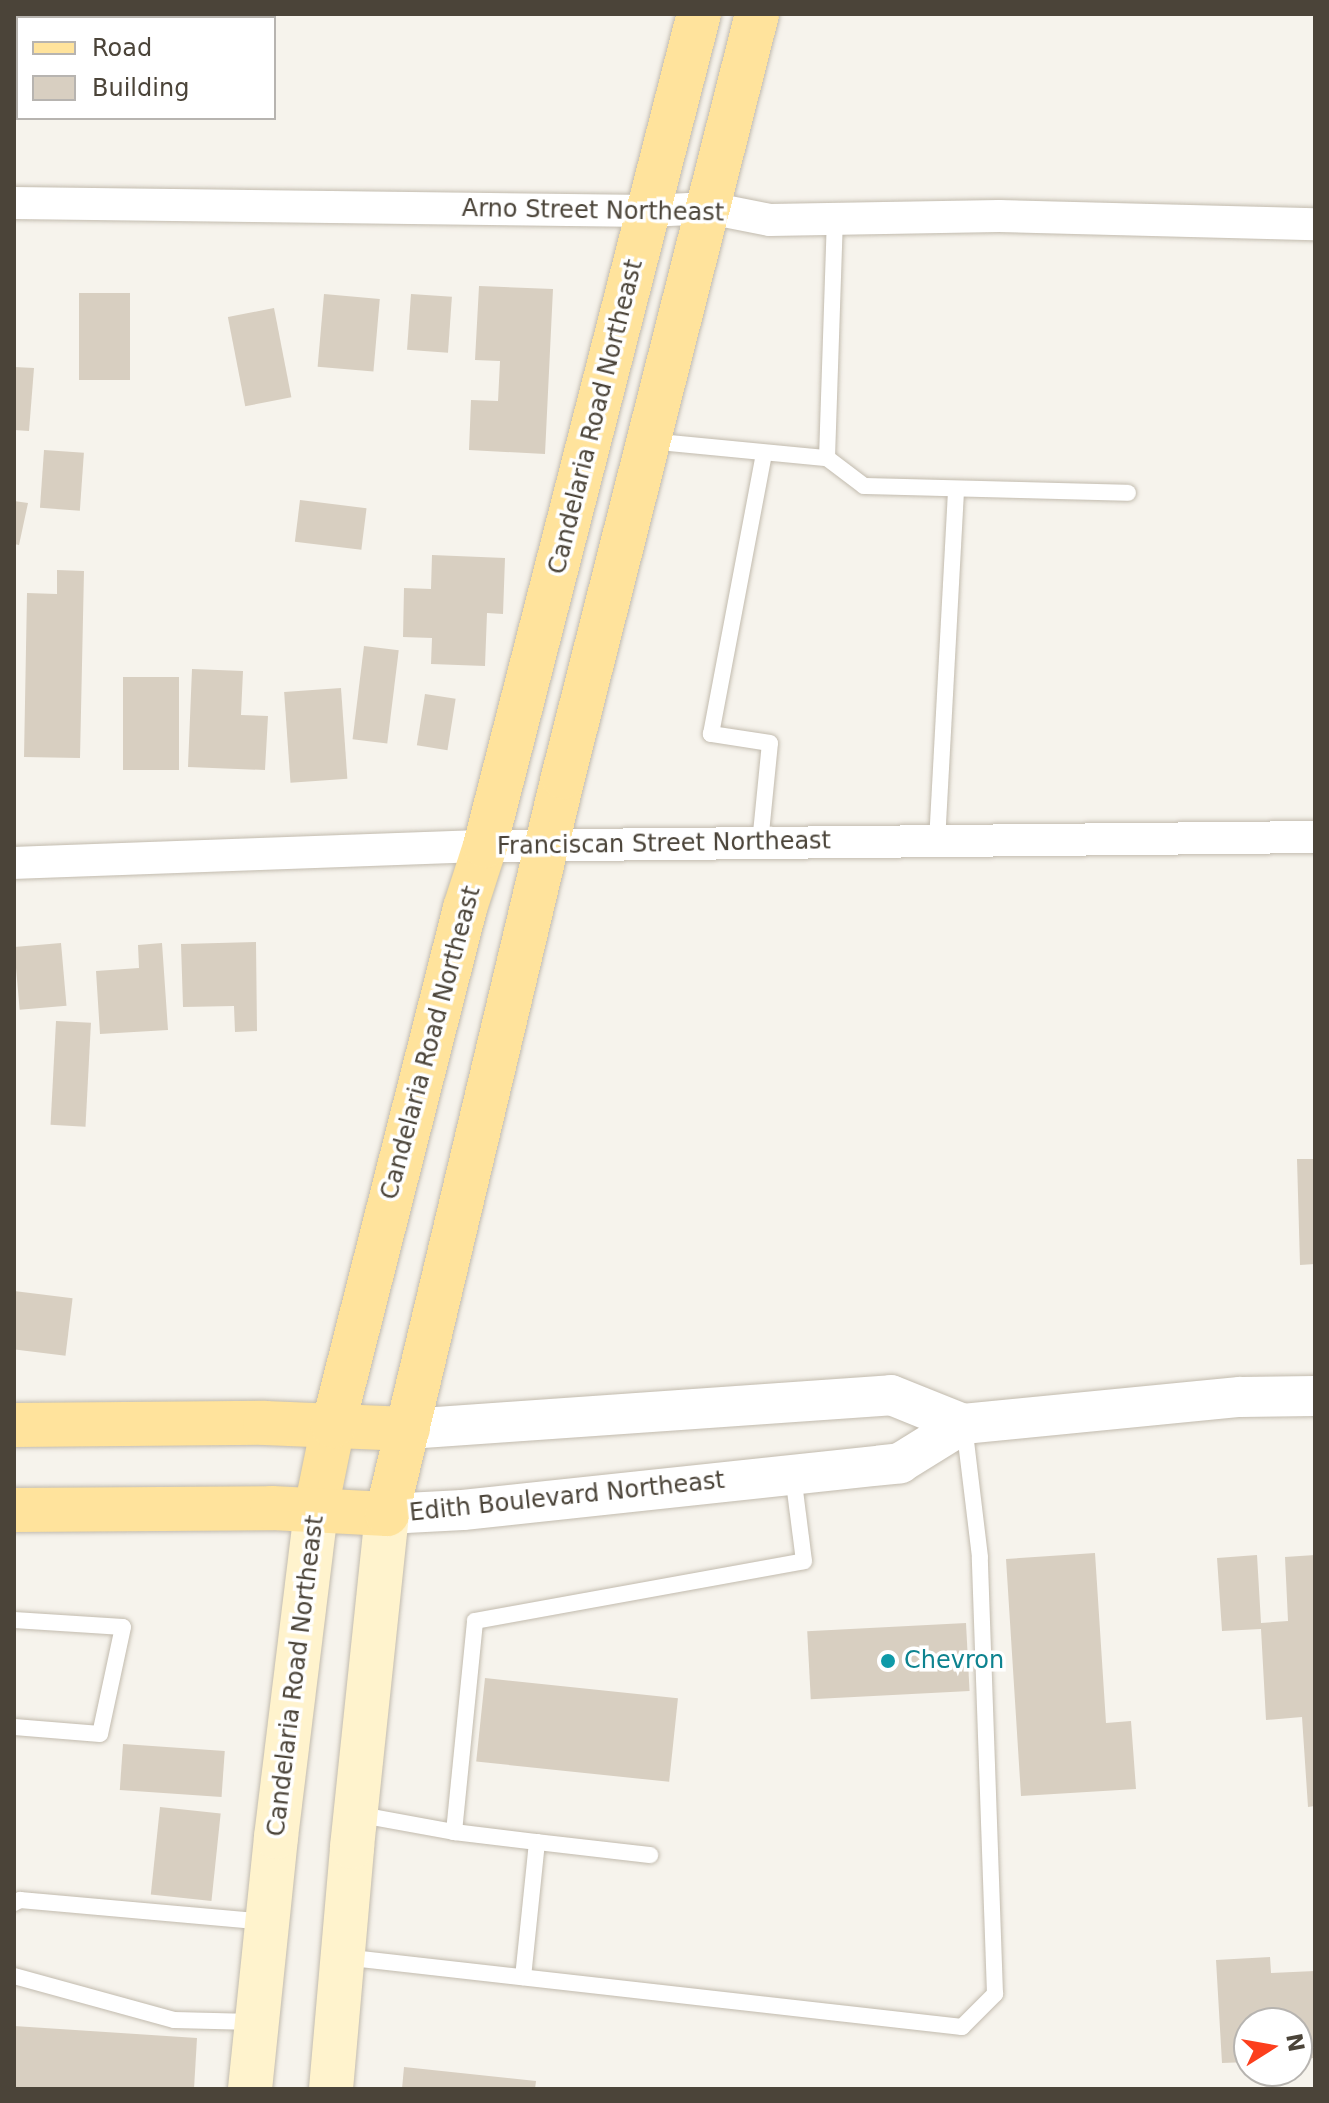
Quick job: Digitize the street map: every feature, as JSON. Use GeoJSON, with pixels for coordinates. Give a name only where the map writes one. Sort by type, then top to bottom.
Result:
{"type":"FeatureCollection","features":[{"type":"Feature","properties":{"kind":"main road","name":"Candelaria Road Northeast"},"geometry":{"type":"LineString","coordinates":[[250,2089],[316,1509],[333,1426],[699,14]]}},
{"type":"Feature","properties":{"kind":"main road"},"geometry":{"type":"LineString","coordinates":[[331,2089],[387,1514],[547,846],[757,14]]}},
{"type":"Feature","properties":{"kind":"main road","name":"Edith Boulevard Northeast"},"geometry":{"type":"LineString","coordinates":[[14,1425],[408,1429]]}},
{"type":"Feature","properties":{"kind":"main road","name":"Edith Boulevard Northeast"},"geometry":{"type":"LineString","coordinates":[[14,1510],[316,1509],[387,1514]]}},
{"type":"Feature","properties":{"kind":"street","name":"Arno Street Northeast"},"geometry":{"type":"LineString","coordinates":[[14,203],[649,211],[709,208],[770,220],[999,216],[1315,224]]}},
{"type":"Feature","properties":{"kind":"street","name":"Franciscan Street Northeast"},"geometry":{"type":"LineString","coordinates":[[14,863],[485,846],[1315,837]]}},
{"type":"Feature","properties":{"kind":"street","name":"Edith Boulevard Northeast"},"geometry":{"type":"LineString","coordinates":[[408,1429],[891,1395],[963,1424]]}},
{"type":"Feature","properties":{"kind":"street","name":"Edith Boulevard Northeast"},"geometry":{"type":"LineString","coordinates":[[387,1514],[463,1510],[900,1463],[963,1424],[1240,1397],[1315,1396]]}},
{"type":"Feature","properties":{"kind":"lane"},"geometry":{"type":"LineString","coordinates":[[827,458],[835,219]]}},
{"type":"Feature","properties":{"kind":"lane"},"geometry":{"type":"LineString","coordinates":[[648,441],[827,458],[864,486],[1128,493]]}},
{"type":"Feature","properties":{"kind":"lane"},"geometry":{"type":"LineString","coordinates":[[760,843],[770,743],[711,734],[764,453]]}},
{"type":"Feature","properties":{"kind":"lane"},"geometry":{"type":"LineString","coordinates":[[937,842],[956,490]]}},
{"type":"Feature","properties":{"kind":"lane"},"geometry":{"type":"LineString","coordinates":[[343,1957],[962,2027],[995,1994],[980,1557],[963,1424]]}},
{"type":"Feature","properties":{"kind":"lane"},"geometry":{"type":"LineString","coordinates":[[454,1832],[475,1621],[804,1561],[793,1474]]}},
{"type":"Feature","properties":{"kind":"lane"},"geometry":{"type":"LineString","coordinates":[[14,1620],[123,1627],[100,1734],[14,1727]]}},
{"type":"Feature","properties":{"kind":"lane"},"geometry":{"type":"LineString","coordinates":[[356,1813],[454,1832],[650,1855]]}},
{"type":"Feature","properties":{"kind":"lane"},"geometry":{"type":"LineString","coordinates":[[523,1977],[537,1842]]}},
{"type":"Feature","properties":{"kind":"lane"},"geometry":{"type":"LineString","coordinates":[[14,1903],[20,1900],[268,1922]]}},
{"type":"Feature","properties":{"kind":"lane"},"geometry":{"type":"LineString","coordinates":[[14,1976],[174,2020],[258,2022]]}},
{"type":"Feature","properties":{"kind":"building"},"geometry":{"type":"Polygon","coordinates":[[[479,286],[553,289],[545,454],[469,450],[471,400],[498,401],[500,361],[475,360],[479,286]]]}},
{"type":"Feature","properties":{"kind":"building"},"geometry":{"type":"Polygon","coordinates":[[[79,293],[130,293],[130,380],[79,380],[79,293]]]}},
{"type":"Feature","properties":{"kind":"building"},"geometry":{"type":"Polygon","coordinates":[[[324,294],[380,299],[373,372],[318,367],[324,294]]]}},
{"type":"Feature","properties":{"kind":"building"},"geometry":{"type":"Polygon","coordinates":[[[411,294],[452,297],[448,353],[407,350],[411,294]]]}},
{"type":"Feature","properties":{"kind":"building"},"geometry":{"type":"Polygon","coordinates":[[[274,308],[291,397],[245,406],[228,317],[274,308]]]}},
{"type":"Feature","properties":{"kind":"building"},"geometry":{"type":"Polygon","coordinates":[[[14,367],[34,368],[29,431],[14,430],[14,367]]]}},
{"type":"Feature","properties":{"kind":"building"},"geometry":{"type":"Polygon","coordinates":[[[44,450],[84,453],[80,511],[40,508],[44,450]]]}},
{"type":"Feature","properties":{"kind":"building"},"geometry":{"type":"Polygon","coordinates":[[[300,500],[367,508],[361,550],[295,542],[300,500]]]}},
{"type":"Feature","properties":{"kind":"building"},"geometry":{"type":"Polygon","coordinates":[[[14,501],[28,503],[19,545],[14,544],[14,501]]]}},
{"type":"Feature","properties":{"kind":"building"},"geometry":{"type":"Polygon","coordinates":[[[432,555],[505,558],[503,614],[487,613],[485,666],[431,664],[432,638],[403,637],[404,588],[431,589],[432,555]]]}},
{"type":"Feature","properties":{"kind":"building"},"geometry":{"type":"Polygon","coordinates":[[[57,570],[84,571],[80,758],[24,757],[27,593],[57,594],[57,570]]]}},
{"type":"Feature","properties":{"kind":"building"},"geometry":{"type":"Polygon","coordinates":[[[364,646],[399,650],[387,744],[353,739],[364,646]]]}},
{"type":"Feature","properties":{"kind":"building"},"geometry":{"type":"Polygon","coordinates":[[[192,669],[243,671],[241,715],[268,716],[265,770],[188,767],[192,669]]]}},
{"type":"Feature","properties":{"kind":"building"},"geometry":{"type":"Polygon","coordinates":[[[123,677],[179,677],[179,770],[123,770],[123,677]]]}},
{"type":"Feature","properties":{"kind":"building"},"geometry":{"type":"Polygon","coordinates":[[[341,688],[347,779],[290,783],[284,692],[341,688]]]}},
{"type":"Feature","properties":{"kind":"building"},"geometry":{"type":"Polygon","coordinates":[[[425,694],[456,699],[447,750],[417,745],[425,694]]]}},
{"type":"Feature","properties":{"kind":"building"},"geometry":{"type":"Polygon","coordinates":[[[256,942],[257,1031],[235,1032],[234,1006],[183,1007],[181,944],[256,942]]]}},
{"type":"Feature","properties":{"kind":"building"},"geometry":{"type":"Polygon","coordinates":[[[61,943],[66,1006],[20,1010],[14,947],[61,943]]]}},
{"type":"Feature","properties":{"kind":"building"},"geometry":{"type":"Polygon","coordinates":[[[162,943],[168,1030],[100,1034],[96,971],[139,968],[138,945],[162,943]]]}},
{"type":"Feature","properties":{"kind":"building"},"geometry":{"type":"Polygon","coordinates":[[[56,1021],[91,1023],[86,1127],[51,1125],[56,1021]]]}},
{"type":"Feature","properties":{"kind":"building"},"geometry":{"type":"Polygon","coordinates":[[[1297,1159],[1315,1159],[1315,1264],[1300,1265],[1297,1159]]]}},
{"type":"Feature","properties":{"kind":"building"},"geometry":{"type":"Polygon","coordinates":[[[14,1291],[73,1298],[65,1356],[14,1349],[14,1291]]]}},
{"type":"Feature","properties":{"kind":"building"},"geometry":{"type":"Polygon","coordinates":[[[1095,1553],[1106,1723],[1131,1721],[1136,1789],[1021,1796],[1006,1559],[1095,1553]]]}},
{"type":"Feature","properties":{"kind":"building"},"geometry":{"type":"Polygon","coordinates":[[[1257,1555],[1261,1623],[1288,1621],[1285,1557],[1315,1555],[1315,1806],[1308,1807],[1302,1717],[1266,1720],[1261,1629],[1222,1631],[1217,1558],[1257,1555]]]}},
{"type":"Feature","properties":{"kind":"building","name":"Chevron"},"geometry":{"type":"Polygon","coordinates":[[[966,1623],[970,1691],[811,1699],[807,1631],[966,1623]]]}},
{"type":"Feature","properties":{"kind":"building"},"geometry":{"type":"Polygon","coordinates":[[[485,1678],[678,1698],[669,1782],[476,1762],[485,1678]]]}},
{"type":"Feature","properties":{"kind":"building"},"geometry":{"type":"Polygon","coordinates":[[[123,1744],[225,1751],[222,1797],[120,1790],[123,1744]]]}},
{"type":"Feature","properties":{"kind":"building"},"geometry":{"type":"Polygon","coordinates":[[[160,1807],[221,1813],[211,1901],[151,1895],[160,1807]]]}},
{"type":"Feature","properties":{"kind":"building"},"geometry":{"type":"Polygon","coordinates":[[[1270,1957],[1271,1973],[1315,1971],[1315,2058],[1313,2007],[1233,2007],[1233,2063],[1222,2063],[1216,1960],[1270,1957]]]}},
{"type":"Feature","properties":{"kind":"building"},"geometry":{"type":"Polygon","coordinates":[[[14,2026],[197,2038],[194,2089],[14,2088],[14,2026]]]}},
{"type":"Feature","properties":{"kind":"building"},"geometry":{"type":"Polygon","coordinates":[[[404,2067],[536,2081],[535,2089],[402,2089],[404,2067]]]}},
{"type":"Feature","properties":{"kind":"place","name":"Chevron"},"geometry":{"type":"Point","coordinates":[888,1661]}}]}
